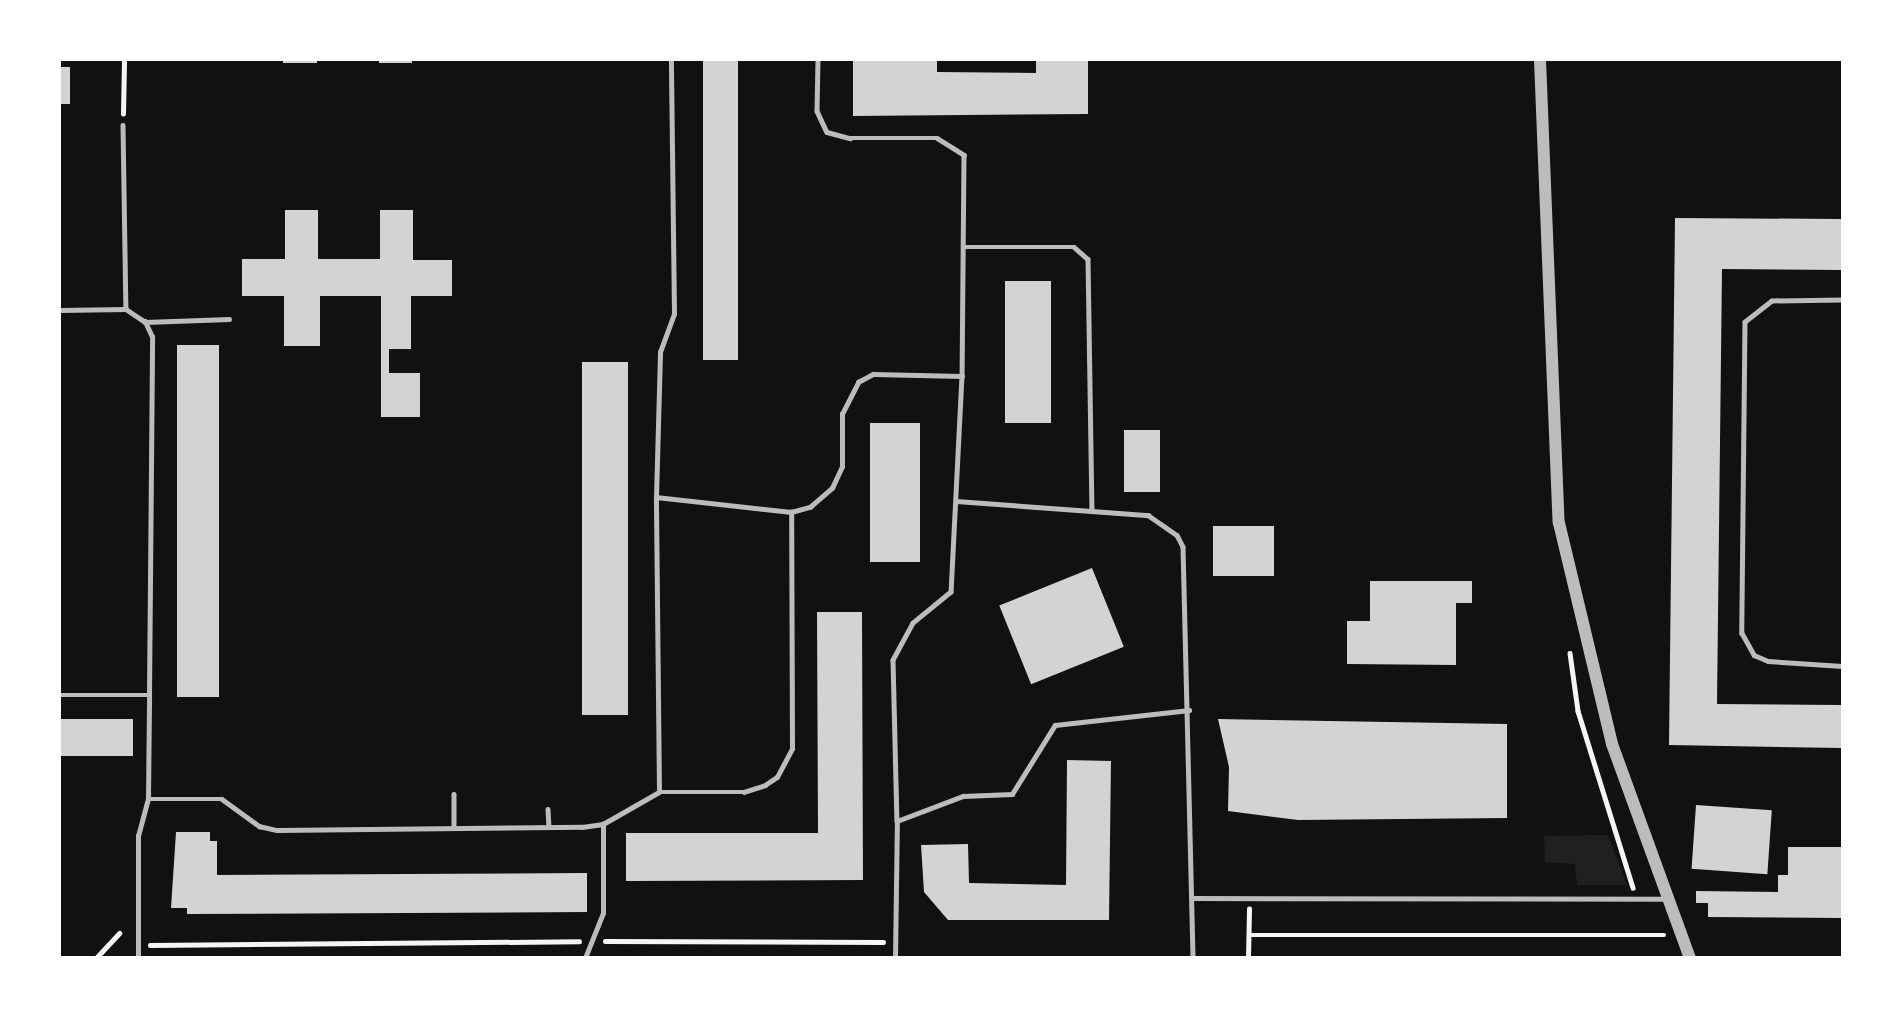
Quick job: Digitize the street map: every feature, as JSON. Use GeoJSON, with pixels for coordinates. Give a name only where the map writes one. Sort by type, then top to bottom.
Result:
{"type":"FeatureCollection","features":[{"type":"Feature","properties":{"kind":"street"},"geometry":{"type":"LineString","coordinates":[[1540,60],[1559,523],[1612,744],[1690,957]]}},
{"type":"Feature","properties":{"kind":"lane"},"geometry":{"type":"LineString","coordinates":[[659,792],[656,497],[660,352],[674,314],[671,60]]}},
{"type":"Feature","properties":{"kind":"lane"},"geometry":{"type":"LineString","coordinates":[[818,60],[817,111],[827,132],[850,138],[936,138],[960,147],[965,247],[962,376],[951,592],[913,622],[893,660],[897,821],[895,957]]}},
{"type":"Feature","properties":{"kind":"lane"},"geometry":{"type":"LineString","coordinates":[[123,125],[126,309]]}},
{"type":"Feature","properties":{"kind":"lane"},"geometry":{"type":"LineString","coordinates":[[965,247],[1074,247],[1088,260],[1093,510]]}},
{"type":"Feature","properties":{"kind":"lane"},"geometry":{"type":"LineString","coordinates":[[1843,300],[1772,301],[1745,322],[1742,619],[1754,655],[1786,664],[1843,666]]}},
{"type":"Feature","properties":{"kind":"lane"},"geometry":{"type":"LineString","coordinates":[[60,310],[126,309],[145,322],[152,337],[148,799],[138,836],[138,957]]}},
{"type":"Feature","properties":{"kind":"lane"},"geometry":{"type":"LineString","coordinates":[[145,322],[229,319]]}},
{"type":"Feature","properties":{"kind":"lane"},"geometry":{"type":"LineString","coordinates":[[656,497],[790,512],[832,488],[842,467],[842,414],[858,382],[873,374],[962,376]]}},
{"type":"Feature","properties":{"kind":"lane"},"geometry":{"type":"LineString","coordinates":[[956,501],[1093,510],[1159,518],[1183,547],[1193,957]]}},
{"type":"Feature","properties":{"kind":"lane"},"geometry":{"type":"LineString","coordinates":[[148,799],[222,799],[259,826],[277,830],[549,827],[603,824],[659,792],[744,792],[777,777],[792,749],[790,512]]}},
{"type":"Feature","properties":{"kind":"lane"},"geometry":{"type":"LineString","coordinates":[[60,695],[149,695]]}},
{"type":"Feature","properties":{"kind":"lane"},"geometry":{"type":"LineString","coordinates":[[897,821],[963,796],[1012,794],[1055,725],[1189,710]]}},
{"type":"Feature","properties":{"kind":"lane"},"geometry":{"type":"LineString","coordinates":[[454,794],[454,828]]}},
{"type":"Feature","properties":{"kind":"lane"},"geometry":{"type":"LineString","coordinates":[[548,809],[549,827]]}},
{"type":"Feature","properties":{"kind":"lane"},"geometry":{"type":"LineString","coordinates":[[584,957],[603,913],[603,824]]}},
{"type":"Feature","properties":{"kind":"lane"},"geometry":{"type":"LineString","coordinates":[[1193,898],[1668,899]]}},
{"type":"Feature","properties":{"kind":"path"},"geometry":{"type":"LineString","coordinates":[[123,125],[124,60]]}},
{"type":"Feature","properties":{"kind":"path"},"geometry":{"type":"LineString","coordinates":[[1248,897],[1248,957]]}},
{"type":"Feature","properties":{"kind":"path"},"geometry":{"type":"LineString","coordinates":[[96,957],[119,933]]}},
{"type":"Feature","properties":{"kind":"path"},"geometry":{"type":"LineString","coordinates":[[1250,935],[1682,935]]}},
{"type":"Feature","properties":{"kind":"path"},"geometry":{"type":"LineString","coordinates":[[138,945],[593,941],[895,942]]}},
{"type":"Feature","properties":{"kind":"shaded area"},"geometry":{"type":"Polygon","coordinates":[[[1608,835],[1627,885],[1577,885],[1575,864],[1545,862],[1544,836],[1608,835]]]}},
{"type":"Feature","properties":{"kind":"building"},"geometry":{"type":"Polygon","coordinates":[[[283,60],[317,60],[317,63],[283,63],[283,60]]]}},
{"type":"Feature","properties":{"kind":"building"},"geometry":{"type":"Polygon","coordinates":[[[379,60],[412,60],[412,63],[379,63],[379,60]]]}},
{"type":"Feature","properties":{"kind":"building"},"geometry":{"type":"Polygon","coordinates":[[[703,60],[738,60],[738,360],[703,360],[703,60]]]}},
{"type":"Feature","properties":{"kind":"building"},"geometry":{"type":"Polygon","coordinates":[[[853,60],[937,60],[937,72],[1036,73],[1036,60],[1088,60],[1088,114],[853,116],[853,60]]]}},
{"type":"Feature","properties":{"kind":"building"},"geometry":{"type":"Polygon","coordinates":[[[60,67],[70,67],[70,104],[60,104],[60,67]]]}},
{"type":"Feature","properties":{"kind":"building"},"geometry":{"type":"Polygon","coordinates":[[[285,210],[318,210],[318,259],[380,259],[380,210],[413,210],[413,260],[452,260],[452,296],[411,296],[411,349],[389,349],[389,373],[420,373],[420,417],[381,417],[381,296],[320,296],[320,346],[284,346],[284,296],[242,296],[242,259],[285,259],[285,210]]]}},
{"type":"Feature","properties":{"kind":"building"},"geometry":{"type":"Polygon","coordinates":[[[1675,218],[1842,219],[1842,270],[1722,269],[1717,704],[1842,705],[1842,748],[1669,745],[1675,218]]]}},
{"type":"Feature","properties":{"kind":"building"},"geometry":{"type":"Polygon","coordinates":[[[1005,281],[1051,281],[1051,423],[1005,423],[1005,281]]]}},
{"type":"Feature","properties":{"kind":"building"},"geometry":{"type":"Polygon","coordinates":[[[177,345],[219,345],[219,697],[177,697],[177,345]]]}},
{"type":"Feature","properties":{"kind":"building"},"geometry":{"type":"Polygon","coordinates":[[[582,362],[628,362],[628,715],[582,715],[582,362]]]}},
{"type":"Feature","properties":{"kind":"building"},"geometry":{"type":"Polygon","coordinates":[[[870,423],[920,423],[920,562],[870,562],[870,423]]]}},
{"type":"Feature","properties":{"kind":"building"},"geometry":{"type":"Polygon","coordinates":[[[1124,430],[1160,430],[1160,492],[1124,492],[1124,430]]]}},
{"type":"Feature","properties":{"kind":"building"},"geometry":{"type":"Polygon","coordinates":[[[1213,526],[1274,526],[1274,576],[1213,576],[1213,526]]]}},
{"type":"Feature","properties":{"kind":"building"},"geometry":{"type":"Polygon","coordinates":[[[1092,568],[1124,647],[1031,684],[999,605],[1092,568]]]}},
{"type":"Feature","properties":{"kind":"building"},"geometry":{"type":"Polygon","coordinates":[[[1370,581],[1472,581],[1472,603],[1456,603],[1456,665],[1347,664],[1347,621],[1370,621],[1370,581]]]}},
{"type":"Feature","properties":{"kind":"building"},"geometry":{"type":"Polygon","coordinates":[[[817,612],[862,612],[863,880],[626,881],[626,833],[818,833],[817,612]]]}},
{"type":"Feature","properties":{"kind":"building"},"geometry":{"type":"Polygon","coordinates":[[[60,719],[133,719],[133,756],[60,756],[60,719]]]}},
{"type":"Feature","properties":{"kind":"building"},"geometry":{"type":"Polygon","coordinates":[[[1218,719],[1507,724],[1507,818],[1298,820],[1228,811],[1229,767],[1218,719]]]}},
{"type":"Feature","properties":{"kind":"building"},"geometry":{"type":"Polygon","coordinates":[[[1067,760],[1111,761],[1109,920],[948,920],[924,892],[921,845],[968,844],[969,883],[1066,885],[1067,760]]]}},
{"type":"Feature","properties":{"kind":"building"},"geometry":{"type":"Polygon","coordinates":[[[1696,805],[1772,810],[1767,874],[1692,869],[1696,805]]]}},
{"type":"Feature","properties":{"kind":"building"},"geometry":{"type":"Polygon","coordinates":[[[176,832],[210,832],[210,841],[217,841],[217,875],[587,873],[587,912],[187,914],[187,908],[171,908],[176,832]]]}},
{"type":"Feature","properties":{"kind":"building"},"geometry":{"type":"Polygon","coordinates":[[[1788,847],[1842,847],[1842,918],[1708,917],[1708,903],[1696,903],[1696,891],[1778,892],[1778,875],[1788,875],[1788,847]]]}}]}
